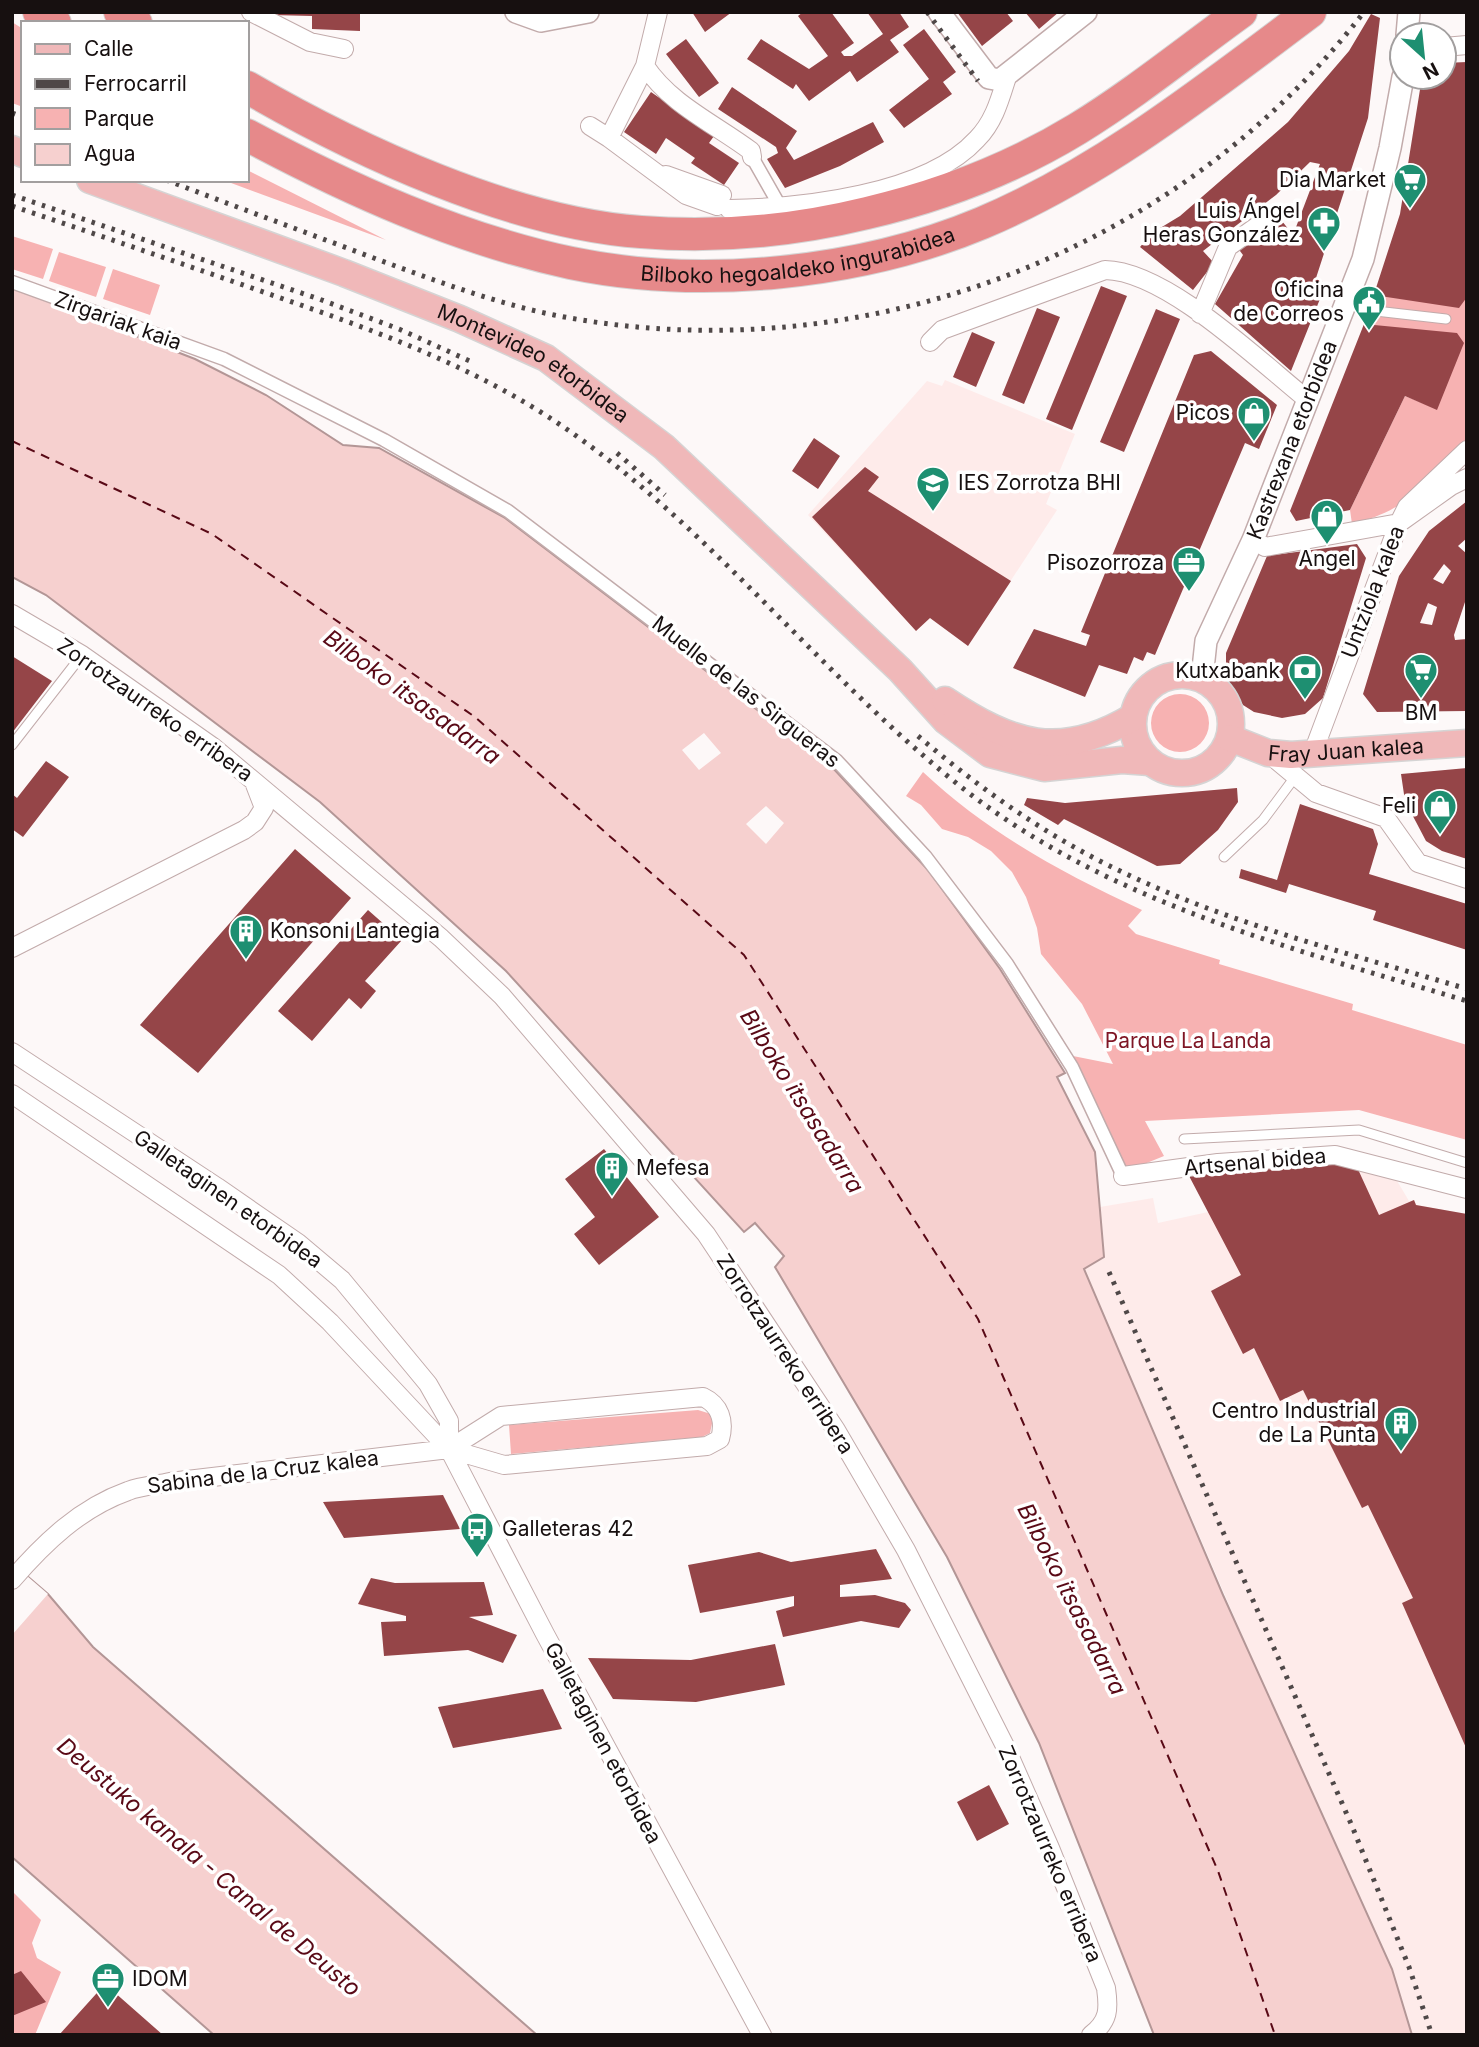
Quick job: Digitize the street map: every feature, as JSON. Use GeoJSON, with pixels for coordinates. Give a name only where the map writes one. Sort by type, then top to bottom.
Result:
{"type":"FeatureCollection","features":[{"type":"Feature","properties":{"kind":"highway","name":"Bilboko hegoaldeko ingurabidea"},"geometry":{"type":"LineString","coordinates":[[248,88],[368,150],[471,193],[573,222],[639,232],[761,232],[821,224],[903,205],[969,183],[1076,129],[1241,12]]}},
{"type":"Feature","properties":{"kind":"highway","name":"Bilboko hegoaldeko ingurabidea"},"geometry":{"type":"LineString","coordinates":[[248,135],[342,182],[465,233],[571,263],[638,271],[765,274],[827,267],[909,247],[983,223],[1090,167],[1155,126],[1310,12]]}},
{"type":"Feature","properties":{"kind":"main road","name":"Montevideo etorbidea"},"geometry":{"type":"LineString","coordinates":[[95,182],[344,273],[460,319],[546,358],[664,447],[900,670],[946,721],[990,754],[1044,768],[1122,760],[1150,762]]}},
{"type":"Feature","properties":{"kind":"main road","name":"Montevideo etorbidea"},"geometry":{"type":"LineString","coordinates":[[900,670],[984,725],[1003,735],[1037,744],[1064,744],[1103,733],[1133,717]]}},
{"type":"Feature","properties":{"kind":"main road"},"geometry":{"type":"LineString","coordinates":[[1186,674],[1202,678],[1214,685],[1227,703],[1232,724],[1230,738],[1222,753],[1211,764],[1196,772],[1180,774],[1164,770],[1150,762],[1139,750],[1133,717],[1145,691],[1157,681],[1186,674]]}},
{"type":"Feature","properties":{"kind":"main road","name":"Fray Juan kalea"},"geometry":{"type":"LineString","coordinates":[[1230,738],[1268,753],[1312,755],[1467,743]]}},
{"type":"Feature","properties":{"kind":"street"},"geometry":{"type":"LineString","coordinates":[[251,12],[310,41],[344,49]]}},
{"type":"Feature","properties":{"kind":"street"},"geometry":{"type":"LineString","coordinates":[[516,12],[541,22],[588,12]]}},
{"type":"Feature","properties":{"kind":"street"},"geometry":{"type":"LineString","coordinates":[[609,138],[645,66],[658,12]]}},
{"type":"Feature","properties":{"kind":"street"},"geometry":{"type":"LineString","coordinates":[[939,12],[989,78],[1000,80],[1086,12]]}},
{"type":"Feature","properties":{"kind":"street"},"geometry":{"type":"LineString","coordinates":[[645,66],[659,87],[751,151],[781,208]]}},
{"type":"Feature","properties":{"kind":"street"},"geometry":{"type":"LineString","coordinates":[[590,126],[686,195],[723,203],[781,208],[884,188],[941,166],[978,139],[993,117],[1007,77]]}},
{"type":"Feature","properties":{"kind":"street","name":"Kastrexana etorbidea"},"geometry":{"type":"LineString","coordinates":[[1202,678],[1206,641],[1253,540],[1363,259],[1390,148],[1400,91]]}},
{"type":"Feature","properties":{"kind":"street"},"geometry":{"type":"LineString","coordinates":[[1200,314],[1228,247],[1263,222]]}},
{"type":"Feature","properties":{"kind":"street"},"geometry":{"type":"LineString","coordinates":[[930,342],[942,330],[1105,270],[1117,270],[1146,280],[1182,299],[1309,401]]}},
{"type":"Feature","properties":{"kind":"street","name":"Zirgariak kaia"},"geometry":{"type":"LineString","coordinates":[[12,282],[224,359]]}},
{"type":"Feature","properties":{"kind":"street","name":"Muelle de las Sirgueras"},"geometry":{"type":"LineString","coordinates":[[224,359],[384,440],[508,511],[838,761],[925,856],[1007,964],[1072,1067],[1123,1175]]}},
{"type":"Feature","properties":{"kind":"street","name":"Untziola kalea"},"geometry":{"type":"LineString","coordinates":[[1312,755],[1399,523],[1408,507],[1467,450]]}},
{"type":"Feature","properties":{"kind":"street"},"geometry":{"type":"LineString","coordinates":[[1253,540],[1265,547],[1399,523],[1451,486],[1467,478]]}},
{"type":"Feature","properties":{"kind":"street","name":"Zorrotzaurreko erribera"},"geometry":{"type":"LineString","coordinates":[[12,614],[82,654],[213,747],[441,938],[502,996],[670,1189],[752,1300],[836,1430],[906,1550],[1001,1737],[1051,1848],[1105,1988],[1109,2011],[1104,2022],[1091,2035]]}},
{"type":"Feature","properties":{"kind":"street"},"geometry":{"type":"LineString","coordinates":[[1268,753],[1316,793],[1386,818],[1418,863],[1467,879]]}},
{"type":"Feature","properties":{"kind":"street"},"geometry":{"type":"LineString","coordinates":[[12,948],[244,830],[260,816],[264,808],[253,779]]}},
{"type":"Feature","properties":{"kind":"street"},"geometry":{"type":"LineString","coordinates":[[260,816],[293,812]]}},
{"type":"Feature","properties":{"kind":"street","name":"Galletaginen etorbidea"},"geometry":{"type":"LineString","coordinates":[[12,1052],[217,1186],[298,1243],[342,1280],[428,1384],[449,1420],[449,1449]]}},
{"type":"Feature","properties":{"kind":"street","name":"Galletaginen etorbidea"},"geometry":{"type":"LineString","coordinates":[[12,1094],[279,1275],[330,1322],[449,1449],[545,1634],[762,2035]]}},
{"type":"Feature","properties":{"kind":"street","name":"Artsenal bidea"},"geometry":{"type":"LineString","coordinates":[[1123,1175],[1218,1163],[1335,1155],[1467,1189]]}},
{"type":"Feature","properties":{"kind":"street","name":"Sabina de la Cruz kalea"},"geometry":{"type":"LineString","coordinates":[[16,1575],[47,1540],[86,1513],[128,1490],[170,1482],[449,1449],[504,1465],[707,1446],[720,1438],[724,1426],[712,1401],[703,1397],[501,1416],[449,1449]]}},
{"type":"Feature","properties":{"kind":"lane"},"geometry":{"type":"LineString","coordinates":[[1345,303],[1367,310],[1446,320]]}},
{"type":"Feature","properties":{"kind":"lane"},"geometry":{"type":"LineString","coordinates":[[12,745],[82,654]]}},
{"type":"Feature","properties":{"kind":"lane"},"geometry":{"type":"LineString","coordinates":[[1224,857],[1263,820],[1295,777]]}},
{"type":"Feature","properties":{"kind":"lane"},"geometry":{"type":"LineString","coordinates":[[1184,1139],[1359,1130],[1467,1163]]}},
{"type":"Feature","properties":{"kind":"shaded area","name":"IES Zorrotza BHI"},"geometry":{"type":"Polygon","coordinates":[[[945,380],[1075,434],[1046,504],[1057,510],[968,646],[930,618],[916,631],[808,515],[927,381],[942,386],[945,380]]]}},
{"type":"Feature","properties":{"kind":"shaded area"},"geometry":{"type":"Polygon","coordinates":[[[1334,1160],[1393,1174],[1409,1201],[1414,1200],[1417,1205],[1467,1214],[1467,2035],[1412,2035],[1392,1969],[1286,1737],[1084,1268],[1104,1256],[1100,1207],[1153,1198],[1158,1223],[1208,1212],[1334,1160]]]}},
{"type":"Feature","properties":{"kind":"green space"},"geometry":{"type":"Polygon","coordinates":[[[12,22],[21,28],[21,106],[12,103],[12,22]]]}},
{"type":"Feature","properties":{"kind":"green space"},"geometry":{"type":"Polygon","coordinates":[[[248,171],[386,240],[228,182],[248,182],[248,171]]]}},
{"type":"Feature","properties":{"kind":"green space"},"geometry":{"type":"Polygon","coordinates":[[[12,236],[53,249],[43,279],[12,269],[12,236]]]}},
{"type":"Feature","properties":{"kind":"green space"},"geometry":{"type":"Polygon","coordinates":[[[59,252],[106,267],[96,297],[49,281],[59,252]]]}},
{"type":"Feature","properties":{"kind":"green space"},"geometry":{"type":"Polygon","coordinates":[[[113,269],[160,285],[150,315],[103,299],[113,269]]]}},
{"type":"Feature","properties":{"kind":"green space"},"geometry":{"type":"Polygon","coordinates":[[[1376,288],[1381,296],[1467,297],[1467,441],[1416,493],[1389,511],[1352,524],[1350,510],[1405,396],[1437,409],[1364,324],[1376,288]]]}},
{"type":"Feature","properties":{"kind":"green space"},"geometry":{"type":"Polygon","coordinates":[[[1180,694],[1196,699],[1204,707],[1209,723],[1204,739],[1196,747],[1180,752],[1164,747],[1156,739],[1151,723],[1156,707],[1164,699],[1180,694]]]}},
{"type":"Feature","properties":{"kind":"green space","name":"Parque La Landa"},"geometry":{"type":"Polygon","coordinates":[[[923,772],[1000,833],[1055,866],[1142,910],[1128,926],[1136,934],[1220,960],[1219,964],[1353,1004],[1352,1010],[1467,1045],[1467,1140],[1359,1110],[1145,1121],[1164,1156],[1127,1171],[1071,1059],[1073,1056],[1113,1064],[1082,1004],[1041,954],[1037,928],[1026,897],[1012,872],[991,851],[968,837],[942,829],[921,805],[906,796],[923,772]]]}},
{"type":"Feature","properties":{"kind":"green space"},"geometry":{"type":"Polygon","coordinates":[[[698,1410],[711,1414],[713,1419],[710,1433],[702,1437],[511,1454],[509,1425],[698,1410]]]}},
{"type":"Feature","properties":{"kind":"green space"},"geometry":{"type":"Polygon","coordinates":[[[12,1891],[41,1920],[32,1943],[37,1958],[61,1972],[35,2035],[12,2035],[12,1891]]]}},
{"type":"Feature","properties":{"kind":"water","name":"Bilboko itsasadarra"},"geometry":{"type":"Polygon","coordinates":[[[12,282],[64,308],[195,359],[266,395],[343,445],[379,448],[505,518],[831,766],[929,871],[1000,969],[1065,1073],[1057,1077],[1095,1152],[1104,1257],[1084,1269],[1223,1595],[1392,1969],[1412,2035],[1154,2035],[1039,1743],[947,1557],[775,1267],[784,1256],[755,1223],[744,1232],[506,971],[320,802],[46,595],[12,577],[12,282]]]}},
{"type":"Feature","properties":{"kind":"water","name":"Deustuko kanala - Canal de Deusto"},"geometry":{"type":"Polygon","coordinates":[[[12,1563],[48,1594],[93,1647],[537,2035],[214,2035],[12,1857],[12,1563]]]}},
{"type":"Feature","properties":{"kind":"pier"},"geometry":{"type":"Polygon","coordinates":[[[704,733],[721,753],[699,770],[682,750],[704,733]]]}},
{"type":"Feature","properties":{"kind":"pier"},"geometry":{"type":"Polygon","coordinates":[[[766,806],[784,823],[766,844],[746,824],[766,806]]]}},
{"type":"Feature","properties":{"kind":"pier"},"geometry":{"type":"Polygon","coordinates":[[[12,1563],[48,1594],[12,1635],[12,1563]]]}},
{"type":"Feature","properties":{"kind":"building"},"geometry":{"type":"Polygon","coordinates":[[[271,12],[360,12],[360,31],[312,29],[312,16],[271,15],[271,12]]]}},
{"type":"Feature","properties":{"kind":"building"},"geometry":{"type":"Polygon","coordinates":[[[692,12],[732,12],[705,32],[692,12]]]}},
{"type":"Feature","properties":{"kind":"building"},"geometry":{"type":"Polygon","coordinates":[[[803,12],[831,12],[854,43],[841,52],[844,56],[852,56],[883,34],[867,12],[899,12],[909,27],[890,40],[899,52],[857,82],[850,71],[809,101],[796,84],[793,89],[747,59],[761,39],[809,69],[828,56],[798,16],[803,12]]]}},
{"type":"Feature","properties":{"kind":"building"},"geometry":{"type":"Polygon","coordinates":[[[957,12],[1006,12],[1013,21],[982,46],[957,12]]]}},
{"type":"Feature","properties":{"kind":"building"},"geometry":{"type":"Polygon","coordinates":[[[1025,12],[1059,12],[1039,29],[1025,12]]]}},
{"type":"Feature","properties":{"kind":"building"},"geometry":{"type":"Polygon","coordinates":[[[1371,14],[1380,18],[1368,118],[1316,278],[1326,284],[1291,371],[1215,304],[1243,255],[1237,247],[1278,216],[1293,235],[1320,164],[1310,162],[1276,195],[1203,251],[1214,263],[1193,290],[1140,247],[1152,233],[1180,216],[1288,122],[1349,51],[1371,14]]]}},
{"type":"Feature","properties":{"kind":"building"},"geometry":{"type":"Polygon","coordinates":[[[924,29],[956,72],[943,82],[952,94],[904,128],[889,110],[929,79],[903,45],[924,29]]]}},
{"type":"Feature","properties":{"kind":"building"},"geometry":{"type":"Polygon","coordinates":[[[686,39],[719,83],[699,97],[666,54],[686,39]]]}},
{"type":"Feature","properties":{"kind":"building"},"geometry":{"type":"Polygon","coordinates":[[[1458,62],[1467,62],[1467,297],[1459,308],[1380,296],[1376,288],[1400,214],[1420,91],[1458,91],[1458,62]]]}},
{"type":"Feature","properties":{"kind":"building"},"geometry":{"type":"Polygon","coordinates":[[[732,87],[797,131],[786,148],[794,160],[873,122],[884,142],[840,166],[785,188],[767,159],[778,153],[776,147],[718,109],[732,87]]]}},
{"type":"Feature","properties":{"kind":"building"},"geometry":{"type":"Polygon","coordinates":[[[651,92],[714,136],[709,143],[739,163],[724,185],[691,163],[695,158],[666,138],[656,154],[624,132],[651,92]]]}},
{"type":"Feature","properties":{"kind":"building"},"geometry":{"type":"Polygon","coordinates":[[[1101,286],[1127,296],[1072,430],[1046,419],[1101,286]]]}},
{"type":"Feature","properties":{"kind":"building"},"geometry":{"type":"Polygon","coordinates":[[[1037,308],[1060,317],[1024,404],[1002,395],[1037,308]]]}},
{"type":"Feature","properties":{"kind":"building"},"geometry":{"type":"Polygon","coordinates":[[[1156,309],[1180,319],[1124,452],[1100,442],[1156,309]]]}},
{"type":"Feature","properties":{"kind":"building"},"geometry":{"type":"Polygon","coordinates":[[[1364,324],[1457,333],[1464,343],[1437,410],[1405,396],[1350,510],[1296,521],[1290,511],[1364,324]]]}},
{"type":"Feature","properties":{"kind":"building"},"geometry":{"type":"Polygon","coordinates":[[[972,332],[995,342],[976,387],[953,377],[972,332]]]}},
{"type":"Feature","properties":{"kind":"building"},"geometry":{"type":"Polygon","coordinates":[[[1211,351],[1277,405],[1259,449],[1245,443],[1155,655],[1147,652],[1143,661],[1134,657],[1127,674],[1099,665],[1085,697],[1013,668],[1034,629],[1086,646],[1090,635],[1081,632],[1194,355],[1211,351]]]}},
{"type":"Feature","properties":{"kind":"building"},"geometry":{"type":"Polygon","coordinates":[[[814,438],[840,456],[818,489],[792,471],[814,438]]]}},
{"type":"Feature","properties":{"kind":"building"},"geometry":{"type":"Polygon","coordinates":[[[865,467],[879,477],[868,491],[1011,581],[968,646],[930,618],[916,631],[812,517],[865,467]]]}},
{"type":"Feature","properties":{"kind":"building"},"geometry":{"type":"Polygon","coordinates":[[[1467,501],[1467,538],[1458,546],[1467,554],[1467,596],[1454,635],[1455,640],[1467,639],[1467,711],[1377,712],[1363,694],[1399,576],[1429,531],[1467,501]],[[1444,564],[1433,579],[1443,584],[1451,571],[1444,564]],[[1428,603],[1420,623],[1432,625],[1437,607],[1428,603]]]}},
{"type":"Feature","properties":{"kind":"building"},"geometry":{"type":"Polygon","coordinates":[[[1357,544],[1366,558],[1323,698],[1305,714],[1282,718],[1254,712],[1243,705],[1230,685],[1226,670],[1226,653],[1267,556],[1357,544]]]}},
{"type":"Feature","properties":{"kind":"building"},"geometry":{"type":"Polygon","coordinates":[[[12,656],[52,681],[12,733],[12,656]]]}},
{"type":"Feature","properties":{"kind":"building"},"geometry":{"type":"Polygon","coordinates":[[[46,761],[69,777],[23,837],[12,829],[12,794],[17,798],[46,761]]]}},
{"type":"Feature","properties":{"kind":"building"},"geometry":{"type":"Polygon","coordinates":[[[1467,768],[1467,859],[1442,851],[1426,841],[1405,801],[1401,774],[1467,768]]]}},
{"type":"Feature","properties":{"kind":"building"},"geometry":{"type":"Polygon","coordinates":[[[1237,788],[1238,802],[1218,830],[1180,864],[1157,866],[1064,819],[1058,825],[1024,805],[1027,798],[1065,803],[1237,788]]]}},
{"type":"Feature","properties":{"kind":"building"},"geometry":{"type":"Polygon","coordinates":[[[1300,804],[1373,829],[1378,844],[1369,874],[1467,904],[1467,950],[1373,920],[1376,911],[1289,884],[1286,893],[1239,878],[1241,869],[1277,880],[1300,804]]]}},
{"type":"Feature","properties":{"kind":"building","name":"Konsoni Lantegia"},"geometry":{"type":"Polygon","coordinates":[[[295,849],[351,898],[198,1073],[140,1025],[295,849]]]}},
{"type":"Feature","properties":{"kind":"building"},"geometry":{"type":"Polygon","coordinates":[[[368,910],[402,940],[365,981],[376,991],[361,1009],[349,998],[312,1041],[278,1011],[368,910]]]}},
{"type":"Feature","properties":{"kind":"building","name":"Mefesa"},"geometry":{"type":"Polygon","coordinates":[[[604,1149],[659,1217],[599,1265],[574,1234],[595,1217],[565,1179],[604,1149]]]}},
{"type":"Feature","properties":{"kind":"building","name":"Centro Industrial de La Punta"},"geometry":{"type":"Polygon","coordinates":[[[1334,1160],[1356,1165],[1379,1215],[1414,1200],[1416,1205],[1467,1214],[1467,1750],[1402,1603],[1413,1598],[1368,1505],[1362,1508],[1303,1390],[1280,1401],[1254,1348],[1243,1354],[1211,1291],[1241,1275],[1188,1174],[1334,1160]]]}},
{"type":"Feature","properties":{"kind":"building"},"geometry":{"type":"Polygon","coordinates":[[[443,1495],[460,1529],[344,1538],[323,1502],[443,1495]]]}},
{"type":"Feature","properties":{"kind":"building"},"geometry":{"type":"Polygon","coordinates":[[[876,1549],[892,1579],[840,1585],[840,1597],[875,1595],[905,1603],[911,1610],[899,1628],[861,1621],[783,1637],[776,1611],[794,1606],[794,1596],[700,1613],[688,1565],[759,1552],[791,1562],[876,1549]]]}},
{"type":"Feature","properties":{"kind":"building"},"geometry":{"type":"Polygon","coordinates":[[[371,1578],[395,1583],[484,1582],[493,1615],[469,1617],[517,1635],[503,1663],[468,1650],[384,1656],[381,1622],[406,1621],[406,1616],[358,1604],[371,1578]]]}},
{"type":"Feature","properties":{"kind":"building"},"geometry":{"type":"Polygon","coordinates":[[[775,1644],[785,1685],[696,1702],[613,1699],[588,1658],[691,1660],[775,1644]]]}},
{"type":"Feature","properties":{"kind":"building"},"geometry":{"type":"Polygon","coordinates":[[[543,1689],[562,1729],[453,1748],[438,1707],[543,1689]]]}},
{"type":"Feature","properties":{"kind":"building"},"geometry":{"type":"Polygon","coordinates":[[[989,1785],[1009,1824],[977,1841],[957,1802],[989,1785]]]}},
{"type":"Feature","properties":{"kind":"building"},"geometry":{"type":"Polygon","coordinates":[[[21,1971],[46,2002],[12,2016],[12,1975],[21,1971]]]}},
{"type":"Feature","properties":{"kind":"building","name":"IDOM"},"geometry":{"type":"Polygon","coordinates":[[[105,1984],[163,2035],[59,2035],[105,1984]]]}},
{"type":"Feature","properties":{"kind":"ferry route"},"geometry":{"type":"LineString","coordinates":[[12,441],[212,534],[475,717],[744,955],[978,1319],[1218,1871],[1275,2035]]}},
{"type":"Feature","properties":{"kind":"railway"},"geometry":{"type":"LineString","coordinates":[[927,12],[978,81]]}},
{"type":"Feature","properties":{"kind":"railway"},"geometry":{"type":"LineString","coordinates":[[171,182],[439,282],[531,310],[668,329],[782,327],[893,310],[1002,278],[1105,231],[1201,171],[1288,98],[1364,12]]}},
{"type":"Feature","properties":{"kind":"railway"},"geometry":{"type":"LineString","coordinates":[[12,113],[21,116]]}},
{"type":"Feature","properties":{"kind":"railway"},"geometry":{"type":"LineString","coordinates":[[12,195],[319,299],[399,329],[472,362]]}},
{"type":"Feature","properties":{"kind":"railway"},"geometry":{"type":"LineString","coordinates":[[12,206],[305,306],[447,362],[514,396],[603,455],[655,498],[899,734],[950,778],[1007,820],[1068,857],[1131,888],[1196,915],[1331,961],[1467,1001]]}},
{"type":"Feature","properties":{"kind":"railway"},"geometry":{"type":"LineString","coordinates":[[617,453],[665,495]]}},
{"type":"Feature","properties":{"kind":"railway"},"geometry":{"type":"LineString","coordinates":[[918,736],[968,777],[1021,814],[1105,864],[1135,878],[1257,926],[1467,989]]}},
{"type":"Feature","properties":{"kind":"railway"},"geometry":{"type":"LineString","coordinates":[[1109,1272],[1352,1826],[1409,1967],[1432,2035]]}},
{"type":"Feature","properties":{"kind":"place","name":"Dia Market"},"geometry":{"type":"Point","coordinates":[1410,210]}},
{"type":"Feature","properties":{"kind":"place","name":"Luis Ángel Heras González"},"geometry":{"type":"Point","coordinates":[1324,253]}},
{"type":"Feature","properties":{"kind":"place","name":"Oficina de Correos"},"geometry":{"type":"Point","coordinates":[1369,332]}},
{"type":"Feature","properties":{"kind":"place","name":"Picos"},"geometry":{"type":"Point","coordinates":[1254,443]}},
{"type":"Feature","properties":{"kind":"place","name":"IES Zorrotza BHI"},"geometry":{"type":"Point","coordinates":[933,513]}},
{"type":"Feature","properties":{"kind":"place","name":"Angel"},"geometry":{"type":"Point","coordinates":[1327,546]}},
{"type":"Feature","properties":{"kind":"place","name":"Pisozorroza"},"geometry":{"type":"Point","coordinates":[1189,593]}},
{"type":"Feature","properties":{"kind":"place","name":"BM"},"geometry":{"type":"Point","coordinates":[1421,700]}},
{"type":"Feature","properties":{"kind":"place","name":"Kutxabank"},"geometry":{"type":"Point","coordinates":[1305,701]}},
{"type":"Feature","properties":{"kind":"place","name":"Feli"},"geometry":{"type":"Point","coordinates":[1440,836]}},
{"type":"Feature","properties":{"kind":"place","name":"Konsoni Lantegia"},"geometry":{"type":"Point","coordinates":[246,961]}},
{"type":"Feature","properties":{"kind":"place","name":"Mefesa"},"geometry":{"type":"Point","coordinates":[612,1198]}},
{"type":"Feature","properties":{"kind":"place","name":"Centro Industrial de La Punta"},"geometry":{"type":"Point","coordinates":[1401,1453]}},
{"type":"Feature","properties":{"kind":"place","name":"Galleteras 42"},"geometry":{"type":"Point","coordinates":[477,1559]}},
{"type":"Feature","properties":{"kind":"place","name":"IDOM"},"geometry":{"type":"Point","coordinates":[108,2009]}}]}
